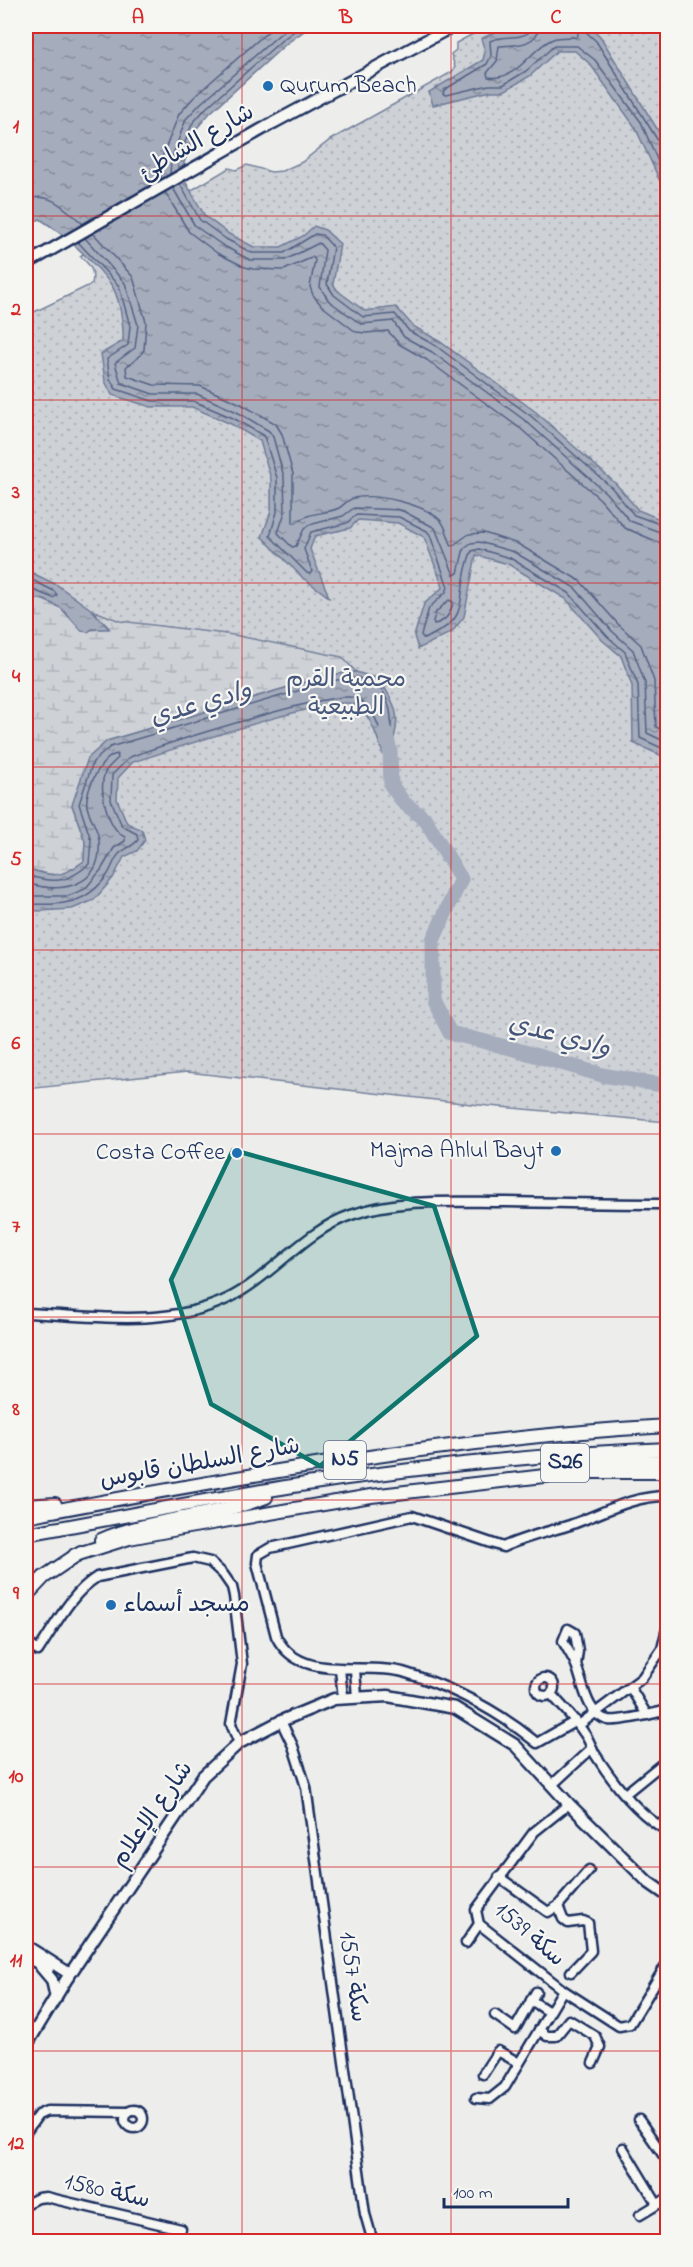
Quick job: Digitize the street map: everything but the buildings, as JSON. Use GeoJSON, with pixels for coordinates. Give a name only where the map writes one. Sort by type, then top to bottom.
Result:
{"type":"FeatureCollection","features":[{"type":"Feature","properties":{"kind":"highway","name":"شارع السلطان قابوس"},"geometry":{"type":"LineString","coordinates":[[26,1516],[352,1459],[470,1443],[599,1430],[668,1426]]}},
{"type":"Feature","properties":{"kind":"highway","name":"شارع السلطان قابوس"},"geometry":{"type":"LineString","coordinates":[[26,1534],[291,1487],[462,1465],[601,1452],[668,1449]]}},
{"type":"Feature","properties":{"kind":"highway","name":"S26"},"geometry":{"type":"LineString","coordinates":[[462,1465],[668,1461]]}},
{"type":"Feature","properties":{"kind":"highway"},"geometry":{"type":"LineString","coordinates":[[75,1555],[129,1538],[371,1496],[579,1472],[668,1472]]}},
{"type":"Feature","properties":{"kind":"highway"},"geometry":{"type":"LineString","coordinates":[[26,1596],[44,1577],[75,1555],[117,1533],[243,1506],[291,1487]]}},
{"type":"Feature","properties":{"kind":"highway"},"geometry":{"type":"LineString","coordinates":[[26,1506],[98,1503]]}},
{"type":"Feature","properties":{"kind":"main road","name":"شارع الشاطئ"},"geometry":{"type":"LineString","coordinates":[[26,264],[273,123],[453,26]]}},
{"type":"Feature","properties":{"kind":"main road","name":"شارع الإعلام"},"geometry":{"type":"LineString","coordinates":[[26,2046],[81,1957],[203,1776],[239,1743],[281,1720],[334,1699],[388,1696],[455,1708],[515,1745],[569,1804],[648,1882],[667,1896]]}},
{"type":"Feature","properties":{"kind":"main road"},"geometry":{"type":"LineString","coordinates":[[26,1946],[41,1961],[68,1977]]}},
{"type":"Feature","properties":{"kind":"main road"},"geometry":{"type":"LineString","coordinates":[[26,1956],[41,1961],[64,1964],[72,1963],[81,1957]]}},
{"type":"Feature","properties":{"kind":"main road"},"geometry":{"type":"LineString","coordinates":[[41,1961],[52,1980],[56,1998]]}},
{"type":"Feature","properties":{"kind":"street"},"geometry":{"type":"LineString","coordinates":[[26,1313],[112,1317],[158,1316],[197,1310],[228,1298],[318,1233],[349,1215],[385,1206],[462,1202],[668,1204]]}},
{"type":"Feature","properties":{"kind":"street"},"geometry":{"type":"LineString","coordinates":[[668,1496],[639,1498],[571,1525],[538,1533],[503,1547],[412,1516],[261,1551],[257,1563],[280,1644],[292,1654],[308,1663],[325,1668],[382,1667],[446,1688],[482,1703],[537,1743],[596,1712],[642,1678],[665,1650],[668,1624]]}},
{"type":"Feature","properties":{"kind":"street"},"geometry":{"type":"LineString","coordinates":[[26,1642],[38,1651],[75,1596],[86,1584],[97,1577],[193,1558],[210,1562],[228,1581],[234,1596],[242,1664],[231,1724],[239,1743]]}},
{"type":"Feature","properties":{"kind":"street"},"geometry":{"type":"LineString","coordinates":[[576,1665],[587,1699],[596,1712],[608,1720],[668,1710]]}},
{"type":"Feature","properties":{"kind":"street"},"geometry":{"type":"LineString","coordinates":[[340,1669],[343,1698]]}},
{"type":"Feature","properties":{"kind":"street"},"geometry":{"type":"LineString","coordinates":[[355,1669],[357,1698]]}},
{"type":"Feature","properties":{"kind":"street"},"geometry":{"type":"LineString","coordinates":[[630,1687],[647,1715]]}},
{"type":"Feature","properties":{"kind":"street"},"geometry":{"type":"LineString","coordinates":[[552,1694],[578,1723],[592,1748],[625,1794],[668,1831]]}},
{"type":"Feature","properties":{"kind":"street","name":"سكة 1557"},"geometry":{"type":"LineString","coordinates":[[281,1720],[293,1746],[306,1786],[365,2214],[373,2241]]}},
{"type":"Feature","properties":{"kind":"street"},"geometry":{"type":"LineString","coordinates":[[552,1785],[592,1748]]}},
{"type":"Feature","properties":{"kind":"street"},"geometry":{"type":"LineString","coordinates":[[625,1794],[668,1759]]}},
{"type":"Feature","properties":{"kind":"street","name":"سكة 1539"},"geometry":{"type":"LineString","coordinates":[[569,1804],[534,1832],[499,1877],[476,1910],[479,1924],[563,1990],[619,2026],[630,2024],[668,1962]]}},
{"type":"Feature","properties":{"kind":"street","name":"سكة 1539"},"geometry":{"type":"LineString","coordinates":[[499,1877],[544,1910],[552,1911],[589,1870]]}},
{"type":"Feature","properties":{"kind":"street"},"geometry":{"type":"LineString","coordinates":[[558,1906],[563,1919],[568,1923],[583,1921],[588,1923],[591,1951],[571,1972]]}},
{"type":"Feature","properties":{"kind":"street"},"geometry":{"type":"LineString","coordinates":[[466,1943],[479,1924]]}},
{"type":"Feature","properties":{"kind":"street","name":"سكة 1539"},"geometry":{"type":"LineString","coordinates":[[476,2098],[490,2099],[505,2087],[563,1990]]}},
{"type":"Feature","properties":{"kind":"street"},"geometry":{"type":"LineString","coordinates":[[495,2016],[515,2029],[534,1996],[549,2012]]}},
{"type":"Feature","properties":{"kind":"street"},"geometry":{"type":"LineString","coordinates":[[539,2030],[547,2036],[556,2036],[569,2020],[578,2025],[595,2036],[600,2047],[593,2063]]}},
{"type":"Feature","properties":{"kind":"street"},"geometry":{"type":"LineString","coordinates":[[483,2074],[498,2051],[519,2063]]}},
{"type":"Feature","properties":{"kind":"street"},"geometry":{"type":"LineString","coordinates":[[26,2132],[38,2115],[47,2111],[128,2112]]}},
{"type":"Feature","properties":{"kind":"street"},"geometry":{"type":"LineString","coordinates":[[639,2120],[668,2162]]}},
{"type":"Feature","properties":{"kind":"street"},"geometry":{"type":"LineString","coordinates":[[623,2148],[657,2204]]}},
{"type":"Feature","properties":{"kind":"street","name":"سكة 1580"},"geometry":{"type":"LineString","coordinates":[[26,2204],[46,2197],[180,2229]]}},
{"type":"Feature","properties":{"kind":"street"},"geometry":{"type":"LineString","coordinates":[[640,2215],[668,2198]]}},
{"type":"Feature","properties":{"kind":"highlighted area"},"geometry":{"type":"Polygon","coordinates":[[[233,1150],[434,1206],[477,1336],[320,1466],[211,1404],[171,1280],[233,1150]]]}},
{"type":"Feature","properties":{"kind":"green space","name":"محمية القرم الطبيعية"},"geometry":{"type":"Polygon","coordinates":[[[488,26],[667,26],[667,1122],[489,1106],[187,1072],[26,1089],[26,316],[92,284],[91,268],[80,256],[229,168],[236,170],[247,165],[271,172],[282,171],[302,162],[330,140],[452,72],[455,67],[451,54],[456,50],[456,43],[488,26]]]}},
{"type":"Feature","properties":{"kind":"green space"},"geometry":{"type":"Polygon","coordinates":[[[26,592],[61,608],[82,631],[109,628],[92,610],[120,621],[234,635],[342,657],[356,672],[329,675],[107,741],[72,805],[85,841],[84,861],[69,871],[56,875],[43,873],[26,868],[26,592]]]}},
{"type":"Feature","properties":{"kind":"water"},"geometry":{"type":"Polygon","coordinates":[[[26,26],[311,26],[286,44],[210,113],[197,128],[184,163],[184,179],[205,216],[229,234],[254,247],[281,247],[303,236],[314,226],[325,230],[340,244],[333,284],[338,291],[365,311],[396,307],[413,326],[439,341],[536,412],[616,484],[638,510],[667,522],[667,758],[633,743],[632,686],[621,656],[602,640],[566,599],[508,564],[476,555],[464,617],[452,632],[418,649],[414,636],[424,604],[443,587],[424,537],[398,523],[358,520],[350,528],[315,536],[310,549],[329,597],[303,578],[262,537],[271,511],[271,479],[260,441],[231,424],[192,407],[151,407],[112,395],[105,381],[101,354],[123,341],[121,313],[115,291],[79,249],[59,233],[40,219],[26,225],[26,26]]]}},
{"type":"Feature","properties":{"kind":"water"},"geometry":{"type":"Polygon","coordinates":[[[533,26],[588,26],[600,36],[667,145],[667,205],[665,192],[635,127],[590,64],[575,51],[557,51],[530,76],[504,91],[491,91],[433,105],[429,92],[483,60],[485,51],[481,39],[501,29],[510,33],[533,26]]]}},
{"type":"Feature","properties":{"kind":"water"},"geometry":{"type":"Polygon","coordinates":[[[26,570],[57,585],[92,610],[109,629],[82,631],[61,608],[45,600],[33,598],[26,592],[26,570]]]}},
{"type":"Feature","properties":{"kind":"water"},"geometry":{"type":"Polygon","coordinates":[[[356,672],[379,679],[395,711],[396,728],[386,762],[374,729],[365,714],[353,704],[339,703],[282,716],[133,762],[118,778],[117,799],[127,823],[142,830],[145,840],[137,851],[124,857],[113,878],[94,900],[72,909],[26,910],[26,868],[56,875],[69,871],[84,861],[85,841],[72,805],[88,758],[107,741],[329,675],[356,672]]]}},
{"type":"Feature","properties":{"kind":"waterway","name":"وادي عدي"},"geometry":{"type":"LineString","coordinates":[[385,732],[390,750],[391,785],[404,803],[425,819],[461,879],[433,940],[433,1000],[450,1033],[602,1075],[668,1086]]}},
{"type":"Feature","properties":{"kind":"place","name":"Qurum Beach"},"geometry":{"type":"Point","coordinates":[268,86]}},
{"type":"Feature","properties":{"kind":"place","name":"Majma Ahlul Bayt"},"geometry":{"type":"Point","coordinates":[556,1151]}},
{"type":"Feature","properties":{"kind":"place","name":"Costa Coffee"},"geometry":{"type":"Point","coordinates":[237,1153]}},
{"type":"Feature","properties":{"kind":"place","name":"مسجد أسماء"},"geometry":{"type":"Point","coordinates":[111,1605]}}]}
